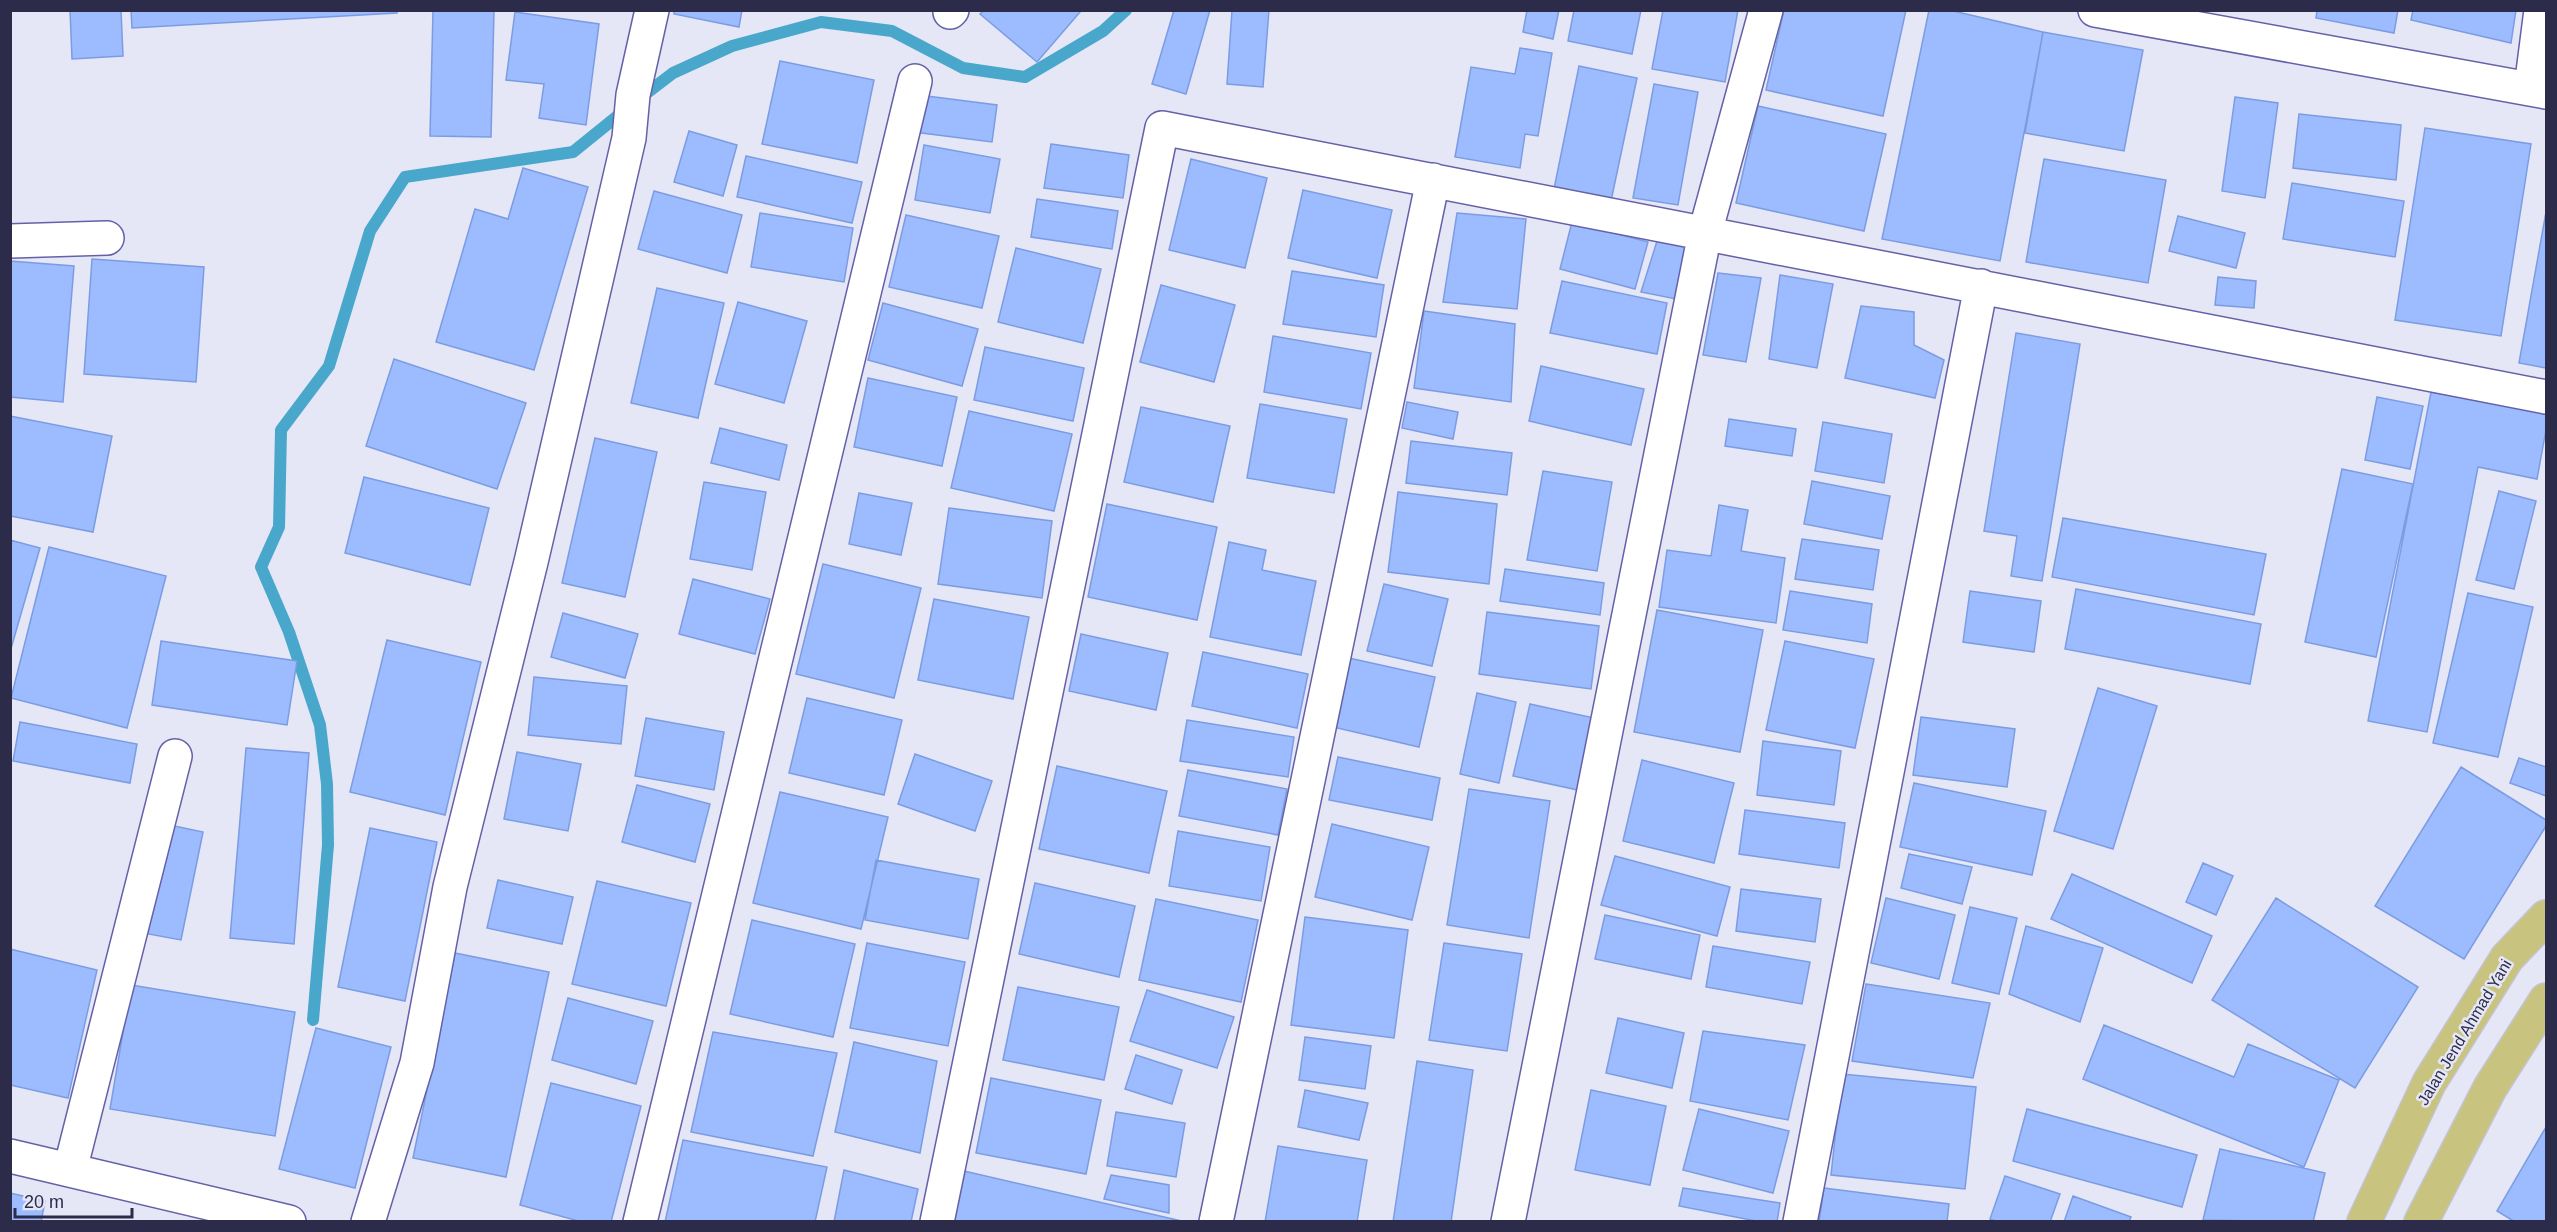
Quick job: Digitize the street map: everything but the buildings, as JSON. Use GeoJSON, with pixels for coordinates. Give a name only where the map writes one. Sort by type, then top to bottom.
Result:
{"type":"FeatureCollection","features":[{"type":"Feature","properties":{"kind":"main road","name":"Jalan Jend Ahmad Yani"},"geometry":{"type":"LineString","coordinates":[[2364,1221],[2429,1083],[2507,958],[2547,917]]}},
{"type":"Feature","properties":{"kind":"main road"},"geometry":{"type":"LineString","coordinates":[[2421,1221],[2490,1088],[2547,999]]}},
{"type":"Feature","properties":{"kind":"street"},"geometry":{"type":"LineString","coordinates":[[368,1221],[417,1063],[450,887],[531,562],[629,138],[633,94],[652,10]]}},
{"type":"Feature","properties":{"kind":"street"},"geometry":{"type":"LineString","coordinates":[[1508,1221],[1705,233],[1766,10]]}},
{"type":"Feature","properties":{"kind":"street"},"geometry":{"type":"LineString","coordinates":[[2096,10],[2539,90],[2541,10]]}},
{"type":"Feature","properties":{"kind":"street"},"geometry":{"type":"LineString","coordinates":[[640,1221],[915,81]]}},
{"type":"Feature","properties":{"kind":"street"},"geometry":{"type":"LineString","coordinates":[[936,1221],[1162,128],[2547,397]]}},
{"type":"Feature","properties":{"kind":"street"},"geometry":{"type":"LineString","coordinates":[[1216,1221],[1433,180]]}},
{"type":"Feature","properties":{"kind":"street"},"geometry":{"type":"LineString","coordinates":[[10,242],[107,238]]}},
{"type":"Feature","properties":{"kind":"street"},"geometry":{"type":"LineString","coordinates":[[1800,1221],[1981,286]]}},
{"type":"Feature","properties":{"kind":"street"},"geometry":{"type":"LineString","coordinates":[[70,1170],[175,756]]}},
{"type":"Feature","properties":{"kind":"street"},"geometry":{"type":"LineString","coordinates":[[10,1156],[289,1221]]}},
{"type":"Feature","properties":{"kind":"waterway"},"geometry":{"type":"LineString","coordinates":[[639,99],[673,73],[732,46],[821,22],[892,31],[963,68],[1025,77],[1103,31],[1126,10]]}},
{"type":"Feature","properties":{"kind":"waterway"},"geometry":{"type":"LineString","coordinates":[[313,1020],[328,845],[327,784],[320,725],[289,632],[261,567],[279,527],[281,430],[329,366],[370,231],[405,177],[573,152],[625,110]]}}]}
